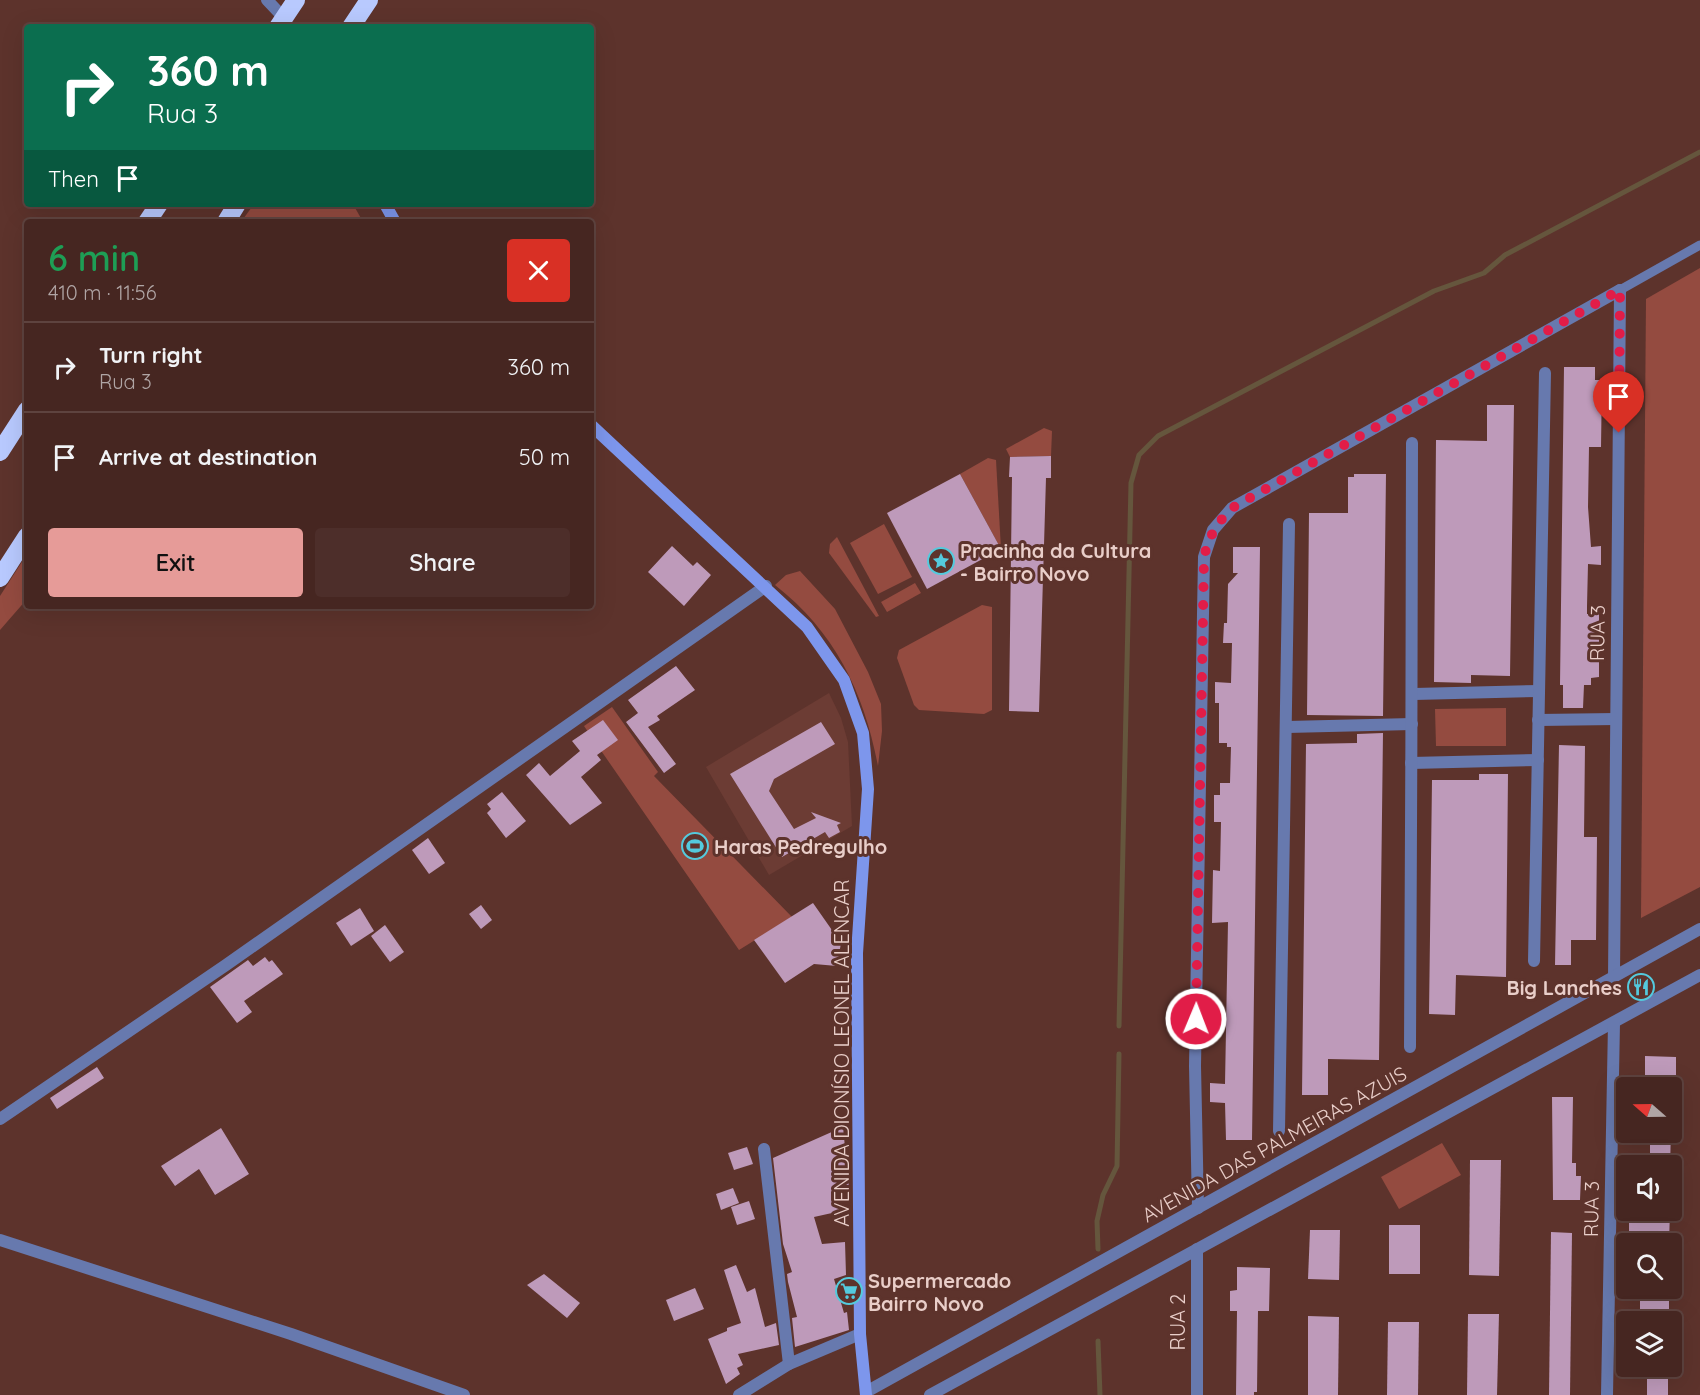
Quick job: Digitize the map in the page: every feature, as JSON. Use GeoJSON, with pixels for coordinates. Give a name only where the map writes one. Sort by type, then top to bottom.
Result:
{"type":"FeatureCollection","features":[{"type":"Feature","properties":{"kind":"highway"},"geometry":{"type":"LineString","coordinates":[[281,22],[296,0]]}},
{"type":"Feature","properties":{"kind":"highway"},"geometry":{"type":"LineString","coordinates":[[353,24],[369,0]]}},
{"type":"Feature","properties":{"kind":"highway"},"geometry":{"type":"LineString","coordinates":[[0,452],[24,415]]}},
{"type":"Feature","properties":{"kind":"highway"},"geometry":{"type":"LineString","coordinates":[[0,578],[24,541]]}},
{"type":"Feature","properties":{"kind":"street"},"geometry":{"type":"LineString","coordinates":[[267,0],[281,22]]}},
{"type":"Feature","properties":{"kind":"street"},"geometry":{"type":"LineString","coordinates":[[1198,1208],[1195,1066],[1204,557],[1213,530],[1232,508],[1620,290]]}},
{"type":"Feature","properties":{"kind":"street","name":"RUA 3"},"geometry":{"type":"LineString","coordinates":[[1614,977],[1620,290]]}},
{"type":"Feature","properties":{"kind":"street"},"geometry":{"type":"LineString","coordinates":[[1534,961],[1545,373]]}},
{"type":"Feature","properties":{"kind":"street","name":"AVENIDA DIONÍSIO LEONEL ALENCAR"},"geometry":{"type":"LineString","coordinates":[[594,428],[766,586],[807,627],[844,680],[863,733],[868,789],[857,953],[860,1335],[866,1393]]}},
{"type":"Feature","properties":{"kind":"street"},"geometry":{"type":"LineString","coordinates":[[1410,1047],[1411,763],[1414,694],[1412,443]]}},
{"type":"Feature","properties":{"kind":"street"},"geometry":{"type":"LineString","coordinates":[[1280,1131],[1289,524]]}},
{"type":"Feature","properties":{"kind":"street"},"geometry":{"type":"LineString","coordinates":[[0,1119],[226,965],[766,586]]}},
{"type":"Feature","properties":{"kind":"street"},"geometry":{"type":"LineString","coordinates":[[1414,694],[1539,691]]}},
{"type":"Feature","properties":{"kind":"street"},"geometry":{"type":"LineString","coordinates":[[1538,720],[1616,719]]}},
{"type":"Feature","properties":{"kind":"street"},"geometry":{"type":"LineString","coordinates":[[1287,727],[1412,724]]}},
{"type":"Feature","properties":{"kind":"street"},"geometry":{"type":"LineString","coordinates":[[1411,763],[1538,760]]}},
{"type":"Feature","properties":{"kind":"street","name":"AVENIDA DAS PALMEIRAS AZUIS"},"geometry":{"type":"LineString","coordinates":[[866,1393],[1700,929]]}},
{"type":"Feature","properties":{"kind":"street"},"geometry":{"type":"LineString","coordinates":[[930,1395],[1700,975]]}},
{"type":"Feature","properties":{"kind":"street","name":"RUA 3"},"geometry":{"type":"LineString","coordinates":[[1607,1395],[1614,1023]]}},
{"type":"Feature","properties":{"kind":"street"},"geometry":{"type":"LineString","coordinates":[[764,1149],[789,1364]]}},
{"type":"Feature","properties":{"kind":"street"},"geometry":{"type":"LineString","coordinates":[[0,1240],[291,1334],[464,1395]]}},
{"type":"Feature","properties":{"kind":"street","name":"RUA 2"},"geometry":{"type":"LineString","coordinates":[[1197,1249],[1197,1395]]}},
{"type":"Feature","properties":{"kind":"street"},"geometry":{"type":"LineString","coordinates":[[739,1395],[789,1364],[860,1335]]}},
{"type":"Feature","properties":{"kind":"lane"},"geometry":{"type":"LineString","coordinates":[[1620,290],[1700,245]]}},
{"type":"Feature","properties":{"kind":"shaded area"},"geometry":{"type":"Polygon","coordinates":[[[252,207],[355,207],[361,219],[243,219],[252,207]]]}},
{"type":"Feature","properties":{"kind":"shaded area"},"geometry":{"type":"Polygon","coordinates":[[[1700,268],[1700,887],[1641,918],[1646,299],[1700,268]]]}},
{"type":"Feature","properties":{"kind":"shaded area"},"geometry":{"type":"Polygon","coordinates":[[[1044,428],[1052,431],[1051,456],[1010,457],[1006,449],[1044,428]]]}},
{"type":"Feature","properties":{"kind":"shaded area"},"geometry":{"type":"Polygon","coordinates":[[[988,458],[996,460],[1001,549],[960,474],[988,458]]]}},
{"type":"Feature","properties":{"kind":"shaded area"},"geometry":{"type":"Polygon","coordinates":[[[884,524],[912,577],[878,594],[850,543],[884,524]]]}},
{"type":"Feature","properties":{"kind":"shaded area"},"geometry":{"type":"Polygon","coordinates":[[[837,537],[879,616],[876,617],[829,553],[830,544],[837,537]]]}},
{"type":"Feature","properties":{"kind":"shaded area"},"geometry":{"type":"Polygon","coordinates":[[[24,559],[24,602],[0,630],[0,596],[24,559]]]}},
{"type":"Feature","properties":{"kind":"shaded area"},"geometry":{"type":"Polygon","coordinates":[[[800,571],[835,609],[868,672],[881,704],[882,731],[878,766],[864,713],[844,665],[814,623],[775,585],[786,575],[800,571]]]}},
{"type":"Feature","properties":{"kind":"shaded area"},"geometry":{"type":"Polygon","coordinates":[[[915,583],[921,593],[887,612],[881,602],[915,583]]]}},
{"type":"Feature","properties":{"kind":"shaded area"},"geometry":{"type":"Polygon","coordinates":[[[982,605],[992,607],[992,710],[984,714],[919,710],[914,705],[897,658],[899,650],[982,605]]]}},
{"type":"Feature","properties":{"kind":"shaded area"},"geometry":{"type":"Polygon","coordinates":[[[829,693],[841,718],[848,742],[852,826],[769,875],[706,767],[829,693]]]}},
{"type":"Feature","properties":{"kind":"shaded area","name":"Haras Pedregulho"},"geometry":{"type":"Polygon","coordinates":[[[612,707],[658,772],[654,776],[792,917],[739,950],[584,726],[612,707]]]}},
{"type":"Feature","properties":{"kind":"shaded area"},"geometry":{"type":"Polygon","coordinates":[[[1506,708],[1506,746],[1436,746],[1435,709],[1506,708]]]}},
{"type":"Feature","properties":{"kind":"shaded area"},"geometry":{"type":"Polygon","coordinates":[[[1442,1143],[1461,1175],[1399,1209],[1381,1177],[1442,1143]]]}},
{"type":"Feature","properties":{"kind":"building"},"geometry":{"type":"Polygon","coordinates":[[[1564,367],[1595,367],[1595,380],[1602,380],[1601,447],[1589,447],[1588,507],[1591,547],[1601,546],[1601,565],[1588,564],[1587,606],[1587,614],[1599,614],[1599,677],[1591,678],[1591,685],[1584,685],[1583,708],[1563,708],[1563,685],[1560,685],[1564,367]]]}},
{"type":"Feature","properties":{"kind":"building"},"geometry":{"type":"Polygon","coordinates":[[[1487,405],[1514,405],[1510,676],[1471,675],[1471,683],[1434,682],[1436,440],[1487,441],[1487,405]]]}},
{"type":"Feature","properties":{"kind":"building"},"geometry":{"type":"Polygon","coordinates":[[[1051,456],[1051,478],[1046,478],[1039,712],[1009,711],[1012,477],[1009,477],[1010,457],[1051,456]]]}},
{"type":"Feature","properties":{"kind":"building"},"geometry":{"type":"Polygon","coordinates":[[[960,474],[1001,549],[927,589],[887,513],[960,474]]]}},
{"type":"Feature","properties":{"kind":"building"},"geometry":{"type":"Polygon","coordinates":[[[1354,474],[1386,474],[1383,716],[1307,715],[1309,513],[1348,513],[1348,477],[1354,477],[1354,474]]]}},
{"type":"Feature","properties":{"kind":"building"},"geometry":{"type":"Polygon","coordinates":[[[672,546],[693,566],[697,562],[711,575],[684,606],[648,572],[672,546]]]}},
{"type":"Feature","properties":{"kind":"building"},"geometry":{"type":"Polygon","coordinates":[[[1233,547],[1260,547],[1252,1140],[1226,1140],[1225,1103],[1210,1102],[1210,1083],[1225,1084],[1228,922],[1212,923],[1213,870],[1220,871],[1221,822],[1214,822],[1214,795],[1220,795],[1220,783],[1230,783],[1231,747],[1227,747],[1227,743],[1219,743],[1219,703],[1215,703],[1215,682],[1231,683],[1232,643],[1223,643],[1224,623],[1227,623],[1228,584],[1238,573],[1233,573],[1233,547]]]}},
{"type":"Feature","properties":{"kind":"building"},"geometry":{"type":"Polygon","coordinates":[[[676,666],[695,690],[657,716],[660,720],[648,727],[676,764],[664,773],[626,722],[638,713],[628,700],[676,666]]]}},
{"type":"Feature","properties":{"kind":"building"},"geometry":{"type":"Polygon","coordinates":[[[603,720],[618,740],[597,755],[601,760],[581,777],[602,803],[570,825],[526,775],[539,763],[550,776],[580,751],[572,741],[603,720]]]}},
{"type":"Feature","properties":{"kind":"building"},"geometry":{"type":"Polygon","coordinates":[[[821,722],[835,744],[774,779],[769,791],[794,829],[816,818],[811,812],[841,823],[837,825],[840,832],[829,838],[825,832],[782,857],[730,774],[821,722]]]}},
{"type":"Feature","properties":{"kind":"building"},"geometry":{"type":"Polygon","coordinates":[[[1383,733],[1379,1060],[1328,1059],[1328,1095],[1302,1095],[1306,744],[1357,743],[1357,734],[1383,733]]]}},
{"type":"Feature","properties":{"kind":"building"},"geometry":{"type":"Polygon","coordinates":[[[1559,745],[1585,746],[1584,837],[1597,837],[1596,940],[1571,940],[1571,965],[1555,965],[1559,745]]]}},
{"type":"Feature","properties":{"kind":"building"},"geometry":{"type":"Polygon","coordinates":[[[1479,774],[1508,774],[1506,977],[1456,975],[1455,1015],[1429,1014],[1432,780],[1479,780],[1479,774]]]}},
{"type":"Feature","properties":{"kind":"building"},"geometry":{"type":"Polygon","coordinates":[[[502,792],[526,821],[506,838],[487,813],[491,809],[487,804],[502,792]]]}},
{"type":"Feature","properties":{"kind":"building"},"geometry":{"type":"Polygon","coordinates":[[[428,838],[445,863],[429,874],[412,850],[428,838]]]}},
{"type":"Feature","properties":{"kind":"building"},"geometry":{"type":"Polygon","coordinates":[[[813,903],[841,943],[837,966],[814,964],[785,983],[754,940],[813,903]]]}},
{"type":"Feature","properties":{"kind":"building"},"geometry":{"type":"Polygon","coordinates":[[[481,905],[492,920],[481,929],[469,914],[481,905]]]}},
{"type":"Feature","properties":{"kind":"building"},"geometry":{"type":"Polygon","coordinates":[[[360,908],[374,931],[351,946],[336,923],[360,908]]]}},
{"type":"Feature","properties":{"kind":"building"},"geometry":{"type":"Polygon","coordinates":[[[385,925],[404,952],[390,962],[371,936],[385,925]]]}},
{"type":"Feature","properties":{"kind":"building"},"geometry":{"type":"Polygon","coordinates":[[[265,957],[269,962],[272,960],[283,974],[244,1001],[252,1012],[237,1023],[210,987],[248,960],[253,966],[265,957]]]}},
{"type":"Feature","properties":{"kind":"building"},"geometry":{"type":"Polygon","coordinates":[[[1645,1056],[1676,1057],[1676,1077],[1645,1077],[1645,1056]]]}},
{"type":"Feature","properties":{"kind":"building"},"geometry":{"type":"Polygon","coordinates":[[[97,1067],[104,1078],[57,1109],[50,1098],[97,1067]]]}},
{"type":"Feature","properties":{"kind":"building"},"geometry":{"type":"Polygon","coordinates":[[[1552,1097],[1573,1097],[1572,1163],[1576,1163],[1576,1176],[1581,1176],[1580,1200],[1553,1200],[1552,1097]]]}},
{"type":"Feature","properties":{"kind":"building"},"geometry":{"type":"Polygon","coordinates":[[[843,1127],[850,1199],[839,1201],[841,1211],[814,1217],[822,1244],[845,1242],[846,1275],[834,1279],[844,1313],[847,1312],[849,1330],[795,1347],[792,1318],[797,1317],[787,1274],[792,1272],[783,1244],[773,1158],[843,1127]]]}},
{"type":"Feature","properties":{"kind":"building"},"geometry":{"type":"Polygon","coordinates":[[[221,1128],[249,1174],[215,1195],[199,1169],[175,1186],[161,1166],[221,1128]]]}},
{"type":"Feature","properties":{"kind":"building"},"geometry":{"type":"Polygon","coordinates":[[[1650,1143],[1671,1143],[1670,1155],[1650,1155],[1650,1143]]]}},
{"type":"Feature","properties":{"kind":"building"},"geometry":{"type":"Polygon","coordinates":[[[747,1147],[753,1164],[734,1170],[728,1153],[747,1147]]]}},
{"type":"Feature","properties":{"kind":"building"},"geometry":{"type":"Polygon","coordinates":[[[1470,1160],[1501,1160],[1499,1276],[1469,1275],[1470,1160]]]}},
{"type":"Feature","properties":{"kind":"building"},"geometry":{"type":"Polygon","coordinates":[[[733,1188],[739,1203],[721,1210],[716,1194],[733,1188]]]}},
{"type":"Feature","properties":{"kind":"building"},"geometry":{"type":"Polygon","coordinates":[[[749,1201],[755,1219],[737,1225],[731,1207],[749,1201]]]}},
{"type":"Feature","properties":{"kind":"building"},"geometry":{"type":"Polygon","coordinates":[[[1629,1221],[1670,1221],[1669,1233],[1629,1233],[1629,1221]]]}},
{"type":"Feature","properties":{"kind":"building"},"geometry":{"type":"Polygon","coordinates":[[[1389,1225],[1420,1225],[1420,1274],[1389,1274],[1389,1225]]]}},
{"type":"Feature","properties":{"kind":"building"},"geometry":{"type":"Polygon","coordinates":[[[1310,1230],[1340,1230],[1339,1280],[1308,1279],[1310,1230]]]}},
{"type":"Feature","properties":{"kind":"building"},"geometry":{"type":"Polygon","coordinates":[[[1551,1232],[1572,1233],[1570,1395],[1549,1395],[1551,1232]]]}},
{"type":"Feature","properties":{"kind":"building"},"geometry":{"type":"Polygon","coordinates":[[[736,1265],[747,1292],[755,1288],[765,1327],[776,1323],[779,1345],[738,1354],[743,1365],[737,1368],[740,1374],[726,1384],[708,1339],[741,1323],[724,1270],[736,1265]]]}},
{"type":"Feature","properties":{"kind":"building"},"geometry":{"type":"Polygon","coordinates":[[[1237,1267],[1270,1268],[1269,1311],[1258,1311],[1257,1392],[1254,1392],[1254,1395],[1236,1395],[1237,1311],[1230,1311],[1230,1291],[1237,1290],[1237,1267]]]}},
{"type":"Feature","properties":{"kind":"building"},"geometry":{"type":"Polygon","coordinates":[[[544,1274],[580,1303],[567,1318],[527,1285],[544,1274]]]}},
{"type":"Feature","properties":{"kind":"building"},"geometry":{"type":"Polygon","coordinates":[[[695,1288],[704,1309],[674,1321],[666,1300],[695,1288]]]}},
{"type":"Feature","properties":{"kind":"building"},"geometry":{"type":"Polygon","coordinates":[[[1640,1299],[1669,1299],[1669,1311],[1640,1311],[1640,1299]]]}},
{"type":"Feature","properties":{"kind":"building"},"geometry":{"type":"Polygon","coordinates":[[[1468,1314],[1499,1314],[1497,1395],[1467,1395],[1468,1314]]]}},
{"type":"Feature","properties":{"kind":"building"},"geometry":{"type":"Polygon","coordinates":[[[1308,1316],[1339,1317],[1338,1395],[1308,1395],[1308,1316]]]}},
{"type":"Feature","properties":{"kind":"building"},"geometry":{"type":"Polygon","coordinates":[[[1388,1322],[1419,1322],[1418,1395],[1387,1395],[1388,1322]]]}},
{"type":"Feature","properties":{"kind":"building"},"geometry":{"type":"Polygon","coordinates":[[[1647,1377],[1668,1377],[1668,1395],[1647,1395],[1647,1377]]]}},
{"type":"Feature","properties":{"kind":"waterway"},"geometry":{"type":"LineString","coordinates":[[1119,1026],[1131,483],[1139,455],[1158,436],[1434,291],[1484,273],[1505,255],[1700,152]]}},
{"type":"Feature","properties":{"kind":"waterway"},"geometry":{"type":"LineString","coordinates":[[1098,1249],[1097,1221],[1103,1195],[1117,1166],[1119,1054]]}},
{"type":"Feature","properties":{"kind":"waterway"},"geometry":{"type":"LineString","coordinates":[[1098,1341],[1100,1395]]}},
{"type":"Feature","properties":{"kind":"place","name":"Pracinha da Cultura - Bairro Novo"},"geometry":{"type":"Point","coordinates":[941,561]}},
{"type":"Feature","properties":{"kind":"place","name":"Haras Pedregulho"},"geometry":{"type":"Point","coordinates":[695,846]}},
{"type":"Feature","properties":{"kind":"place","name":"Big Lanches"},"geometry":{"type":"Point","coordinates":[1641,987]}},
{"type":"Feature","properties":{"kind":"place","name":"Supermercado Bairro Novo"},"geometry":{"type":"Point","coordinates":[849,1291]}},
{"type":"Feature","properties":{"kind":"route"},"geometry":{"type":"LineString","coordinates":[[1196,1019],[1204,557],[1213,530],[1232,508],[1620,290],[1619,433]]}}]}
